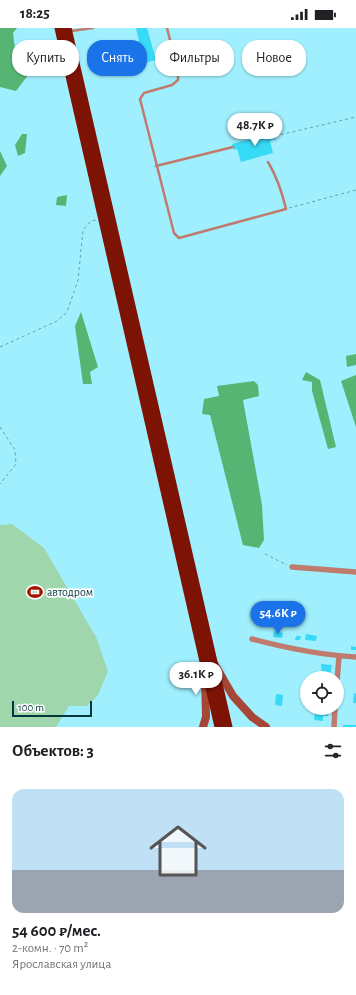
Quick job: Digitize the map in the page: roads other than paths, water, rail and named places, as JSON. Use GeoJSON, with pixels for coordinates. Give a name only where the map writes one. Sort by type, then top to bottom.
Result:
{"type":"FeatureCollection","features":[{"type":"Feature","properties":{"kind":"highway"},"geometry":{"type":"LineString","coordinates":[[59,28],[219,727]]}},
{"type":"Feature","properties":{"kind":"highway"},"geometry":{"type":"LineString","coordinates":[[68,30],[228,727]]}},
{"type":"Feature","properties":{"kind":"main road"},"geometry":{"type":"LineString","coordinates":[[212,660],[234,696],[252,717],[266,727]]}},
{"type":"Feature","properties":{"kind":"main road"},"geometry":{"type":"LineString","coordinates":[[203,727],[206,717],[205,668]]}},
{"type":"Feature","properties":{"kind":"street"},"geometry":{"type":"LineString","coordinates":[[292,567],[356,572]]}},
{"type":"Feature","properties":{"kind":"street"},"geometry":{"type":"LineString","coordinates":[[252,640],[339,656],[356,657]]}},
{"type":"Feature","properties":{"kind":"street"},"geometry":{"type":"LineString","coordinates":[[338,671],[339,656]]}},
{"type":"Feature","properties":{"kind":"street"},"geometry":{"type":"LineString","coordinates":[[334,727],[335,715]]}},
{"type":"Feature","properties":{"kind":"lane"},"geometry":{"type":"LineString","coordinates":[[68,30],[93,28]]}},
{"type":"Feature","properties":{"kind":"lane"},"geometry":{"type":"LineString","coordinates":[[167,28],[178,72],[178,80],[172,85],[144,93],[140,100],[174,234],[179,238],[286,209],[282,191],[268,162]]}},
{"type":"Feature","properties":{"kind":"lane"},"geometry":{"type":"LineString","coordinates":[[156,166],[233,146]]}},
{"type":"Feature","properties":{"kind":"place","name":"автодром"},"geometry":{"type":"Point","coordinates":[35,592]}}]}
